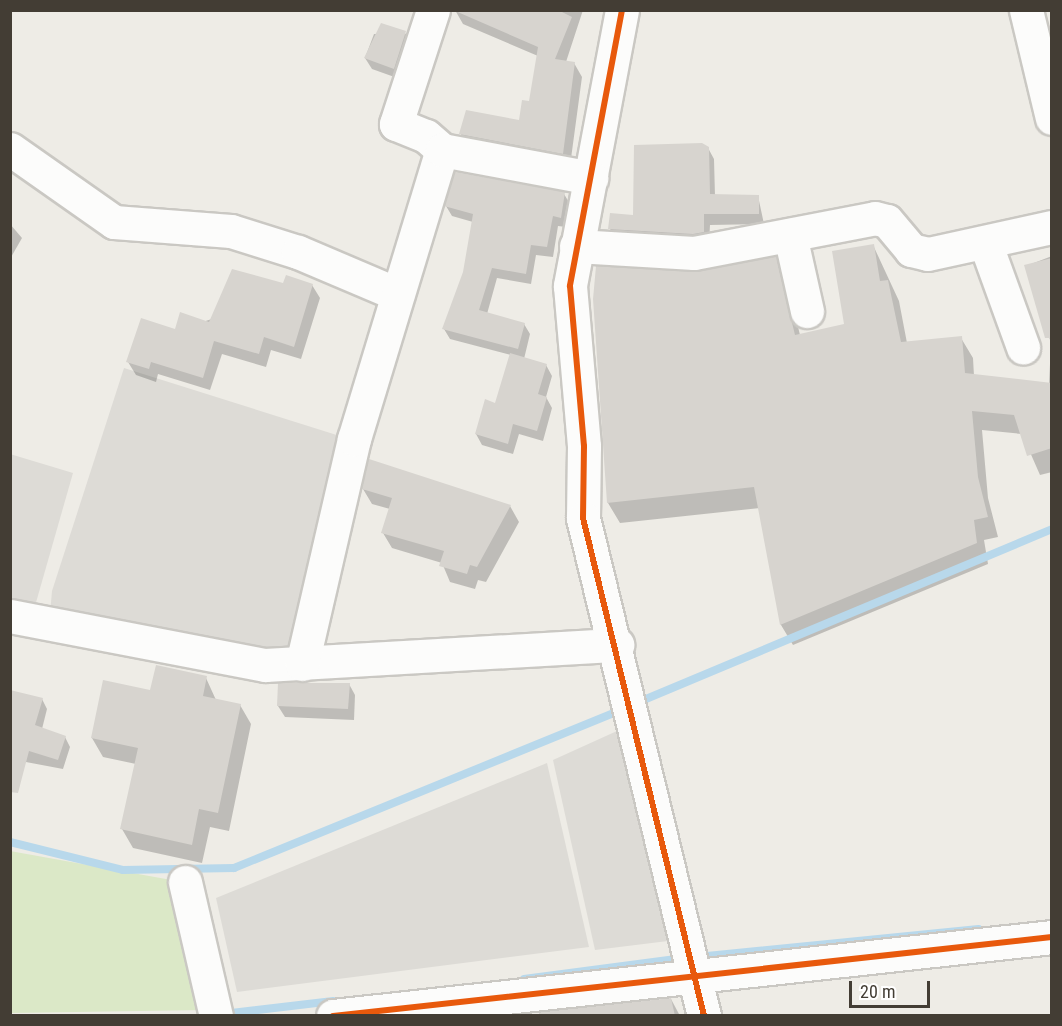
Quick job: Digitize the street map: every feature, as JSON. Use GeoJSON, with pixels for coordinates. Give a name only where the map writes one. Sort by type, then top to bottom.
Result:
{"type":"FeatureCollection","features":[{"type":"Feature","properties":{"kind":"street"},"geometry":{"type":"LineString","coordinates":[[433,10],[396,124],[426,136],[442,150],[591,178]]}},
{"type":"Feature","properties":{"kind":"street"},"geometry":{"type":"LineString","coordinates":[[622,10],[576,246],[570,297],[584,446],[583,518],[617,645],[704,1016]]}},
{"type":"Feature","properties":{"kind":"street"},"geometry":{"type":"LineString","coordinates":[[1026,10],[1052,118]]}},
{"type":"Feature","properties":{"kind":"street"},"geometry":{"type":"LineString","coordinates":[[10,149],[114,222],[231,231],[298,252],[397,294]]}},
{"type":"Feature","properties":{"kind":"street"},"geometry":{"type":"LineString","coordinates":[[302,664],[354,438],[442,150]]}},
{"type":"Feature","properties":{"kind":"street"},"geometry":{"type":"LineString","coordinates":[[576,246],[694,253],[875,218],[887,221],[911,250],[928,254],[986,245],[1052,227]]}},
{"type":"Feature","properties":{"kind":"street"},"geometry":{"type":"LineString","coordinates":[[790,235],[807,311]]}},
{"type":"Feature","properties":{"kind":"street"},"geometry":{"type":"LineString","coordinates":[[986,245],[1023,347]]}},
{"type":"Feature","properties":{"kind":"street"},"geometry":{"type":"LineString","coordinates":[[10,616],[265,665],[617,645]]}},
{"type":"Feature","properties":{"kind":"street"},"geometry":{"type":"LineString","coordinates":[[185,882],[215,1009]]}},
{"type":"Feature","properties":{"kind":"street"},"geometry":{"type":"LineString","coordinates":[[333,1016],[691,963],[1052,937]]}},
{"type":"Feature","properties":{"kind":"green space"},"geometry":{"type":"Polygon","coordinates":[[[10,851],[177,881],[205,1010],[11,1013],[10,851]]]}},
{"type":"Feature","properties":{"kind":"shaded area"},"geometry":{"type":"Polygon","coordinates":[[[124,368],[343,437],[294,654],[50,614],[52,591],[124,368]]]}},
{"type":"Feature","properties":{"kind":"shaded area"},"geometry":{"type":"Polygon","coordinates":[[[10,454],[73,473],[35,606],[11,601],[10,454]]]}},
{"type":"Feature","properties":{"kind":"shaded area"},"geometry":{"type":"Polygon","coordinates":[[[617,731],[668,941],[595,950],[553,760],[617,731]]]}},
{"type":"Feature","properties":{"kind":"shaded area"},"geometry":{"type":"Polygon","coordinates":[[[547,763],[589,947],[237,992],[216,898],[547,763]]]}},
{"type":"Feature","properties":{"kind":"building"},"geometry":{"type":"Polygon","coordinates":[[[453,10],[558,10],[572,17],[555,59],[575,62],[563,154],[459,134],[466,110],[519,120],[522,100],[529,101],[538,47],[453,10]]]}},
{"type":"Feature","properties":{"kind":"building"},"geometry":{"type":"Polygon","coordinates":[[[381,23],[406,31],[394,69],[364,58],[381,23]]]}},
{"type":"Feature","properties":{"kind":"building"},"geometry":{"type":"Polygon","coordinates":[[[702,143],[709,147],[710,194],[759,195],[759,214],[704,214],[704,232],[693,234],[608,229],[610,213],[633,215],[634,145],[702,143]]]}},
{"type":"Feature","properties":{"kind":"building"},"geometry":{"type":"Polygon","coordinates":[[[455,172],[565,192],[561,218],[553,216],[547,247],[531,245],[526,274],[492,268],[479,310],[525,323],[518,349],[442,329],[463,272],[473,214],[444,206],[455,172]]]}},
{"type":"Feature","properties":{"kind":"building"},"geometry":{"type":"Polygon","coordinates":[[[874,244],[880,281],[888,280],[901,342],[962,336],[965,373],[1052,383],[1052,448],[1027,456],[1014,415],[972,411],[978,477],[988,517],[974,520],[977,543],[780,625],[754,487],[607,503],[593,299],[596,266],[693,272],[776,256],[795,335],[844,324],[832,251],[874,244]]]}},
{"type":"Feature","properties":{"kind":"building"},"geometry":{"type":"Polygon","coordinates":[[[1052,258],[1052,338],[1045,338],[1024,265],[1052,258]]]}},
{"type":"Feature","properties":{"kind":"building"},"geometry":{"type":"Polygon","coordinates":[[[232,269],[283,283],[286,275],[313,284],[294,347],[264,337],[259,354],[214,341],[203,378],[151,362],[149,369],[126,362],[141,318],[175,329],[180,312],[209,322],[232,269]]]}},
{"type":"Feature","properties":{"kind":"building"},"geometry":{"type":"Polygon","coordinates":[[[510,353],[547,364],[538,394],[547,397],[537,431],[513,424],[508,444],[475,434],[485,399],[495,403],[510,353]]]}},
{"type":"Feature","properties":{"kind":"building"},"geometry":{"type":"Polygon","coordinates":[[[369,459],[511,505],[477,567],[470,565],[467,574],[439,566],[444,551],[381,533],[392,498],[362,489],[369,459]]]}},
{"type":"Feature","properties":{"kind":"building"},"geometry":{"type":"Polygon","coordinates":[[[156,665],[207,676],[203,696],[241,704],[218,813],[199,809],[192,845],[120,829],[138,748],[91,738],[103,680],[150,690],[156,665]]]}},
{"type":"Feature","properties":{"kind":"building"},"geometry":{"type":"Polygon","coordinates":[[[278,683],[350,683],[348,709],[277,706],[278,683]]]}},
{"type":"Feature","properties":{"kind":"building"},"geometry":{"type":"Polygon","coordinates":[[[10,690],[43,698],[35,725],[66,736],[58,760],[29,751],[18,793],[10,792],[10,690]]]}},
{"type":"Feature","properties":{"kind":"building"},"geometry":{"type":"Polygon","coordinates":[[[671,998],[675,1016],[539,1016],[539,1012],[671,998]]]}},
{"type":"Feature","properties":{"kind":"waterway"},"geometry":{"type":"LineString","coordinates":[[634,704],[1052,529]]}},
{"type":"Feature","properties":{"kind":"waterway"},"geometry":{"type":"LineString","coordinates":[[10,842],[123,870],[234,868],[623,709]]}},
{"type":"Feature","properties":{"kind":"waterway"},"geometry":{"type":"LineString","coordinates":[[697,957],[979,929]]}},
{"type":"Feature","properties":{"kind":"waterway"},"geometry":{"type":"LineString","coordinates":[[524,979],[684,958]]}},
{"type":"Feature","properties":{"kind":"waterway"},"geometry":{"type":"LineString","coordinates":[[223,1014],[333,1001]]}},
{"type":"Feature","properties":{"kind":"cycle path"},"geometry":{"type":"LineString","coordinates":[[622,10],[570,286],[584,446],[583,518],[704,1016]]}},
{"type":"Feature","properties":{"kind":"cycle path"},"geometry":{"type":"LineString","coordinates":[[333,1016],[1052,937]]}}]}
